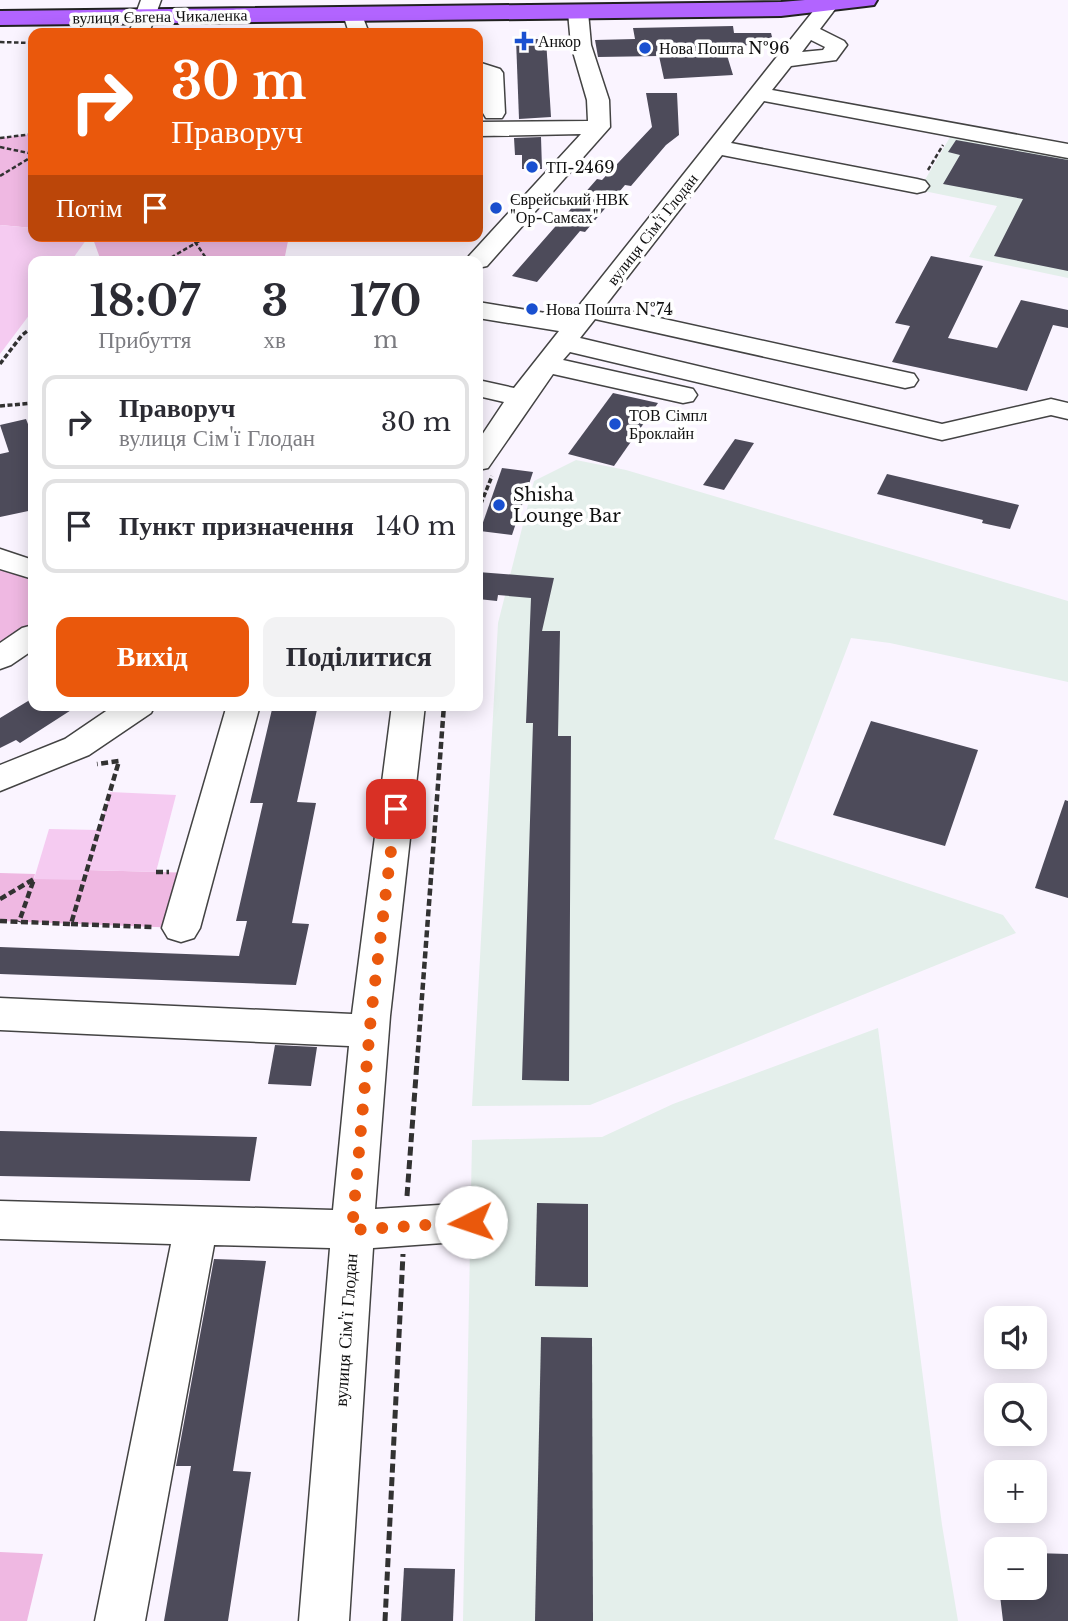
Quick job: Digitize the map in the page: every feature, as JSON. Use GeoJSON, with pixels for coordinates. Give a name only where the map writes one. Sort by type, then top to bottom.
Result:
{"type":"FeatureCollection","features":[{"type":"Feature","properties":{"kind":"main road","name":"вулиця Євгена Чикаленка"},"geometry":{"type":"LineString","coordinates":[[0,18],[145,17],[356,24],[462,7],[578,12],[781,9],[866,0]]}},
{"type":"Feature","properties":{"kind":"street","name":"вулиця Сім'ї Глодан"},"geometry":{"type":"LineString","coordinates":[[483,454],[520,398],[575,326],[830,2]]}},
{"type":"Feature","properties":{"kind":"street"},"geometry":{"type":"LineString","coordinates":[[483,256],[599,127],[598,100],[581,45],[578,12]]}},
{"type":"Feature","properties":{"kind":"street"},"geometry":{"type":"LineString","coordinates":[[786,60],[830,56],[836,45],[808,31]]}},
{"type":"Feature","properties":{"kind":"street"},"geometry":{"type":"LineString","coordinates":[[483,70],[493,73],[494,113]]}},
{"type":"Feature","properties":{"kind":"street"},"geometry":{"type":"LineString","coordinates":[[759,94],[1068,152]]}},
{"type":"Feature","properties":{"kind":"street"},"geometry":{"type":"LineString","coordinates":[[483,129],[599,127]]}},
{"type":"Feature","properties":{"kind":"street"},"geometry":{"type":"LineString","coordinates":[[717,147],[918,186]]}},
{"type":"Feature","properties":{"kind":"street"},"geometry":{"type":"LineString","coordinates":[[483,311],[905,380]]}},
{"type":"Feature","properties":{"kind":"street"},"geometry":{"type":"LineString","coordinates":[[575,326],[942,432],[1051,407],[1068,411]]}},
{"type":"Feature","properties":{"kind":"street"},"geometry":{"type":"LineString","coordinates":[[546,364],[885,442]]}},
{"type":"Feature","properties":{"kind":"street"},"geometry":{"type":"LineString","coordinates":[[483,389],[520,398]]}},
{"type":"Feature","properties":{"kind":"street"},"geometry":{"type":"LineString","coordinates":[[0,558],[28,568]]}},
{"type":"Feature","properties":{"kind":"street"},"geometry":{"type":"LineString","coordinates":[[0,658],[28,638]]}},
{"type":"Feature","properties":{"kind":"street"},"geometry":{"type":"LineString","coordinates":[[0,779],[77,747],[130,711]]}},
{"type":"Feature","properties":{"kind":"street"},"geometry":{"type":"LineString","coordinates":[[181,928],[242,711]]}},
{"type":"Feature","properties":{"kind":"street","name":"вулиця Сім'ї Глодан"},"geometry":{"type":"LineString","coordinates":[[324,1621],[352,1230],[370,1031],[408,711]]}},
{"type":"Feature","properties":{"kind":"street"},"geometry":{"type":"LineString","coordinates":[[0,1014],[370,1031]]}},
{"type":"Feature","properties":{"kind":"street"},"geometry":{"type":"LineString","coordinates":[[0,1220],[352,1230],[471,1222]]}},
{"type":"Feature","properties":{"kind":"street"},"geometry":{"type":"LineString","coordinates":[[120,1621],[196,1224]]}},
{"type":"Feature","properties":{"kind":"path"},"geometry":{"type":"LineString","coordinates":[[0,42],[28,43]]}},
{"type":"Feature","properties":{"kind":"path"},"geometry":{"type":"LineString","coordinates":[[0,138],[28,135]]}},
{"type":"Feature","properties":{"kind":"path"},"geometry":{"type":"LineString","coordinates":[[0,147],[28,154]]}},
{"type":"Feature","properties":{"kind":"path"},"geometry":{"type":"LineString","coordinates":[[0,176],[28,158]]}},
{"type":"Feature","properties":{"kind":"path"},"geometry":{"type":"LineString","coordinates":[[174,256],[196,243],[205,256]]}},
{"type":"Feature","properties":{"kind":"path"},"geometry":{"type":"LineString","coordinates":[[0,364],[28,331]]}},
{"type":"Feature","properties":{"kind":"path"},"geometry":{"type":"LineString","coordinates":[[0,406],[28,403]]}},
{"type":"Feature","properties":{"kind":"path"},"geometry":{"type":"LineString","coordinates":[[385,1621],[404,1226],[444,711]]}},
{"type":"Feature","properties":{"kind":"path"},"geometry":{"type":"LineString","coordinates":[[71,924],[119,761],[88,764],[77,747]]}},
{"type":"Feature","properties":{"kind":"path"},"geometry":{"type":"LineString","coordinates":[[0,898],[34,879],[19,922]]}},
{"type":"Feature","properties":{"kind":"path"},"geometry":{"type":"LineString","coordinates":[[0,921],[181,928]]}},
{"type":"Feature","properties":{"kind":"shaded area"},"geometry":{"type":"Polygon","coordinates":[[[953,132],[1068,154],[1068,278],[969,257],[997,206],[919,190],[953,132]]]}},
{"type":"Feature","properties":{"kind":"shaded area"},"geometry":{"type":"Polygon","coordinates":[[[28,135],[28,228],[0,225],[0,138],[28,135]]]}},
{"type":"Feature","properties":{"kind":"shaded area"},"geometry":{"type":"Polygon","coordinates":[[[0,225],[28,228],[28,242],[85,242],[75,256],[28,256],[28,317],[0,354],[0,225]]]}},
{"type":"Feature","properties":{"kind":"shaded area"},"geometry":{"type":"Polygon","coordinates":[[[94,242],[288,242],[285,256],[99,256],[94,242]]]}},
{"type":"Feature","properties":{"kind":"shaded area"},"geometry":{"type":"Polygon","coordinates":[[[576,460],[626,470],[1068,601],[1068,682],[890,643],[851,638],[774,839],[1003,915],[1016,933],[590,1105],[472,1106],[498,623],[534,481],[576,460]]]}},
{"type":"Feature","properties":{"kind":"shaded area"},"geometry":{"type":"Polygon","coordinates":[[[0,564],[28,576],[28,630],[0,646],[0,564]]]}},
{"type":"Feature","properties":{"kind":"shaded area"},"geometry":{"type":"Polygon","coordinates":[[[110,792],[176,795],[156,872],[87,870],[84,880],[34,879],[49,829],[99,830],[110,792]]]}},
{"type":"Feature","properties":{"kind":"shaded area"},"geometry":{"type":"Polygon","coordinates":[[[87,870],[196,873],[181,928],[0,921],[0,873],[35,874],[34,878],[87,870]]]}},
{"type":"Feature","properties":{"kind":"shaded area"},"geometry":{"type":"Polygon","coordinates":[[[878,1028],[942,1525],[958,1621],[463,1621],[472,1140],[602,1137],[673,1104],[878,1028]]]}},
{"type":"Feature","properties":{"kind":"shaded area"},"geometry":{"type":"Polygon","coordinates":[[[0,1552],[43,1554],[27,1621],[0,1621],[0,1552]]]}},
{"type":"Feature","properties":{"kind":"building"},"geometry":{"type":"Polygon","coordinates":[[[733,26],[734,33],[771,33],[772,37],[726,52],[733,75],[664,79],[659,56],[598,57],[595,40],[635,39],[633,28],[733,26]]]}},
{"type":"Feature","properties":{"kind":"building"},"geometry":{"type":"Polygon","coordinates":[[[516,39],[546,39],[551,117],[519,119],[516,39]]]}},
{"type":"Feature","properties":{"kind":"building"},"geometry":{"type":"Polygon","coordinates":[[[646,93],[677,93],[679,135],[666,145],[631,186],[625,185],[585,232],[580,231],[537,282],[512,276],[597,179],[602,180],[652,127],[646,93]]]}},
{"type":"Feature","properties":{"kind":"building"},"geometry":{"type":"Polygon","coordinates":[[[541,137],[542,169],[522,169],[522,155],[515,155],[514,138],[541,137]]]}},
{"type":"Feature","properties":{"kind":"building"},"geometry":{"type":"Polygon","coordinates":[[[956,140],[1068,160],[1068,271],[994,256],[1023,199],[943,184],[960,155],[948,152],[956,140]]]}},
{"type":"Feature","properties":{"kind":"building"},"geometry":{"type":"Polygon","coordinates":[[[931,256],[983,266],[948,338],[997,348],[1021,300],[1068,310],[1068,328],[1053,325],[1027,391],[892,362],[910,326],[895,323],[931,256]]]}},
{"type":"Feature","properties":{"kind":"building"},"geometry":{"type":"Polygon","coordinates":[[[613,393],[658,403],[614,466],[568,454],[613,393]]]}},
{"type":"Feature","properties":{"kind":"building"},"geometry":{"type":"Polygon","coordinates":[[[26,419],[28,424],[28,511],[0,517],[0,454],[9,452],[0,425],[26,419]]]}},
{"type":"Feature","properties":{"kind":"building"},"geometry":{"type":"Polygon","coordinates":[[[735,439],[754,443],[724,490],[703,485],[735,439]]]}},
{"type":"Feature","properties":{"kind":"building"},"geometry":{"type":"Polygon","coordinates":[[[502,468],[533,472],[512,535],[483,531],[483,522],[502,468]]]}},
{"type":"Feature","properties":{"kind":"building"},"geometry":{"type":"Polygon","coordinates":[[[887,474],[1019,505],[1010,529],[982,523],[983,520],[877,494],[887,474]]]}},
{"type":"Feature","properties":{"kind":"building"},"geometry":{"type":"Polygon","coordinates":[[[483,572],[554,578],[542,631],[560,631],[558,736],[571,736],[569,1081],[522,1080],[533,723],[526,723],[531,598],[498,595],[497,601],[483,600],[483,572]]]}},
{"type":"Feature","properties":{"kind":"building"},"geometry":{"type":"Polygon","coordinates":[[[28,701],[28,711],[70,711],[20,743],[16,740],[0,748],[0,718],[28,701]]]}},
{"type":"Feature","properties":{"kind":"building"},"geometry":{"type":"Polygon","coordinates":[[[272,711],[317,711],[297,802],[316,803],[292,923],[309,924],[296,985],[0,974],[0,947],[239,956],[247,921],[236,921],[263,803],[250,803],[272,711]]]}},
{"type":"Feature","properties":{"kind":"building"},"geometry":{"type":"Polygon","coordinates":[[[871,721],[978,750],[945,846],[833,815],[871,721]]]}},
{"type":"Feature","properties":{"kind":"building"},"geometry":{"type":"Polygon","coordinates":[[[1065,800],[1068,801],[1068,898],[1035,888],[1065,800]]]}},
{"type":"Feature","properties":{"kind":"building"},"geometry":{"type":"Polygon","coordinates":[[[275,1045],[317,1047],[311,1086],[268,1084],[275,1045]]]}},
{"type":"Feature","properties":{"kind":"building"},"geometry":{"type":"Polygon","coordinates":[[[0,1131],[257,1137],[250,1181],[0,1176],[0,1131]]]}},
{"type":"Feature","properties":{"kind":"building"},"geometry":{"type":"Polygon","coordinates":[[[537,1203],[588,1204],[588,1287],[535,1286],[537,1203]]]}},
{"type":"Feature","properties":{"kind":"building"},"geometry":{"type":"Polygon","coordinates":[[[214,1259],[266,1261],[233,1471],[251,1472],[228,1621],[164,1621],[191,1466],[176,1466],[214,1259]]]}},
{"type":"Feature","properties":{"kind":"building"},"geometry":{"type":"Polygon","coordinates":[[[541,1337],[592,1338],[593,1621],[535,1621],[541,1337]]]}},
{"type":"Feature","properties":{"kind":"building"},"geometry":{"type":"Polygon","coordinates":[[[1047,1553],[1068,1554],[1068,1621],[1003,1621],[1001,1600],[1047,1600],[1047,1553]]]}},
{"type":"Feature","properties":{"kind":"building"},"geometry":{"type":"Polygon","coordinates":[[[404,1568],[455,1569],[453,1621],[401,1621],[404,1568]]]}},
{"type":"Feature","properties":{"kind":"place","name":"Анкор"},"geometry":{"type":"Point","coordinates":[524,41]}},
{"type":"Feature","properties":{"kind":"place","name":"Нова Пошта №96"},"geometry":{"type":"Point","coordinates":[645,48]}},
{"type":"Feature","properties":{"kind":"place","name":"ТП-2469"},"geometry":{"type":"Point","coordinates":[532,167]}},
{"type":"Feature","properties":{"kind":"place","name":"Єврейський НВК \"Ор-Самєах\""},"geometry":{"type":"Point","coordinates":[496,208]}},
{"type":"Feature","properties":{"kind":"place","name":"Нова Пошта №74"},"geometry":{"type":"Point","coordinates":[532,309]}},
{"type":"Feature","properties":{"kind":"place","name":"ТОВ Сімпл Броклайн"},"geometry":{"type":"Point","coordinates":[615,424]}},
{"type":"Feature","properties":{"kind":"place","name":"Shisha Lounge Bar"},"geometry":{"type":"Point","coordinates":[499,505]}},
{"type":"Feature","properties":{"kind":"route"},"geometry":{"type":"LineString","coordinates":[[396,809],[371,1016],[352,1230],[471,1222]]}}]}
